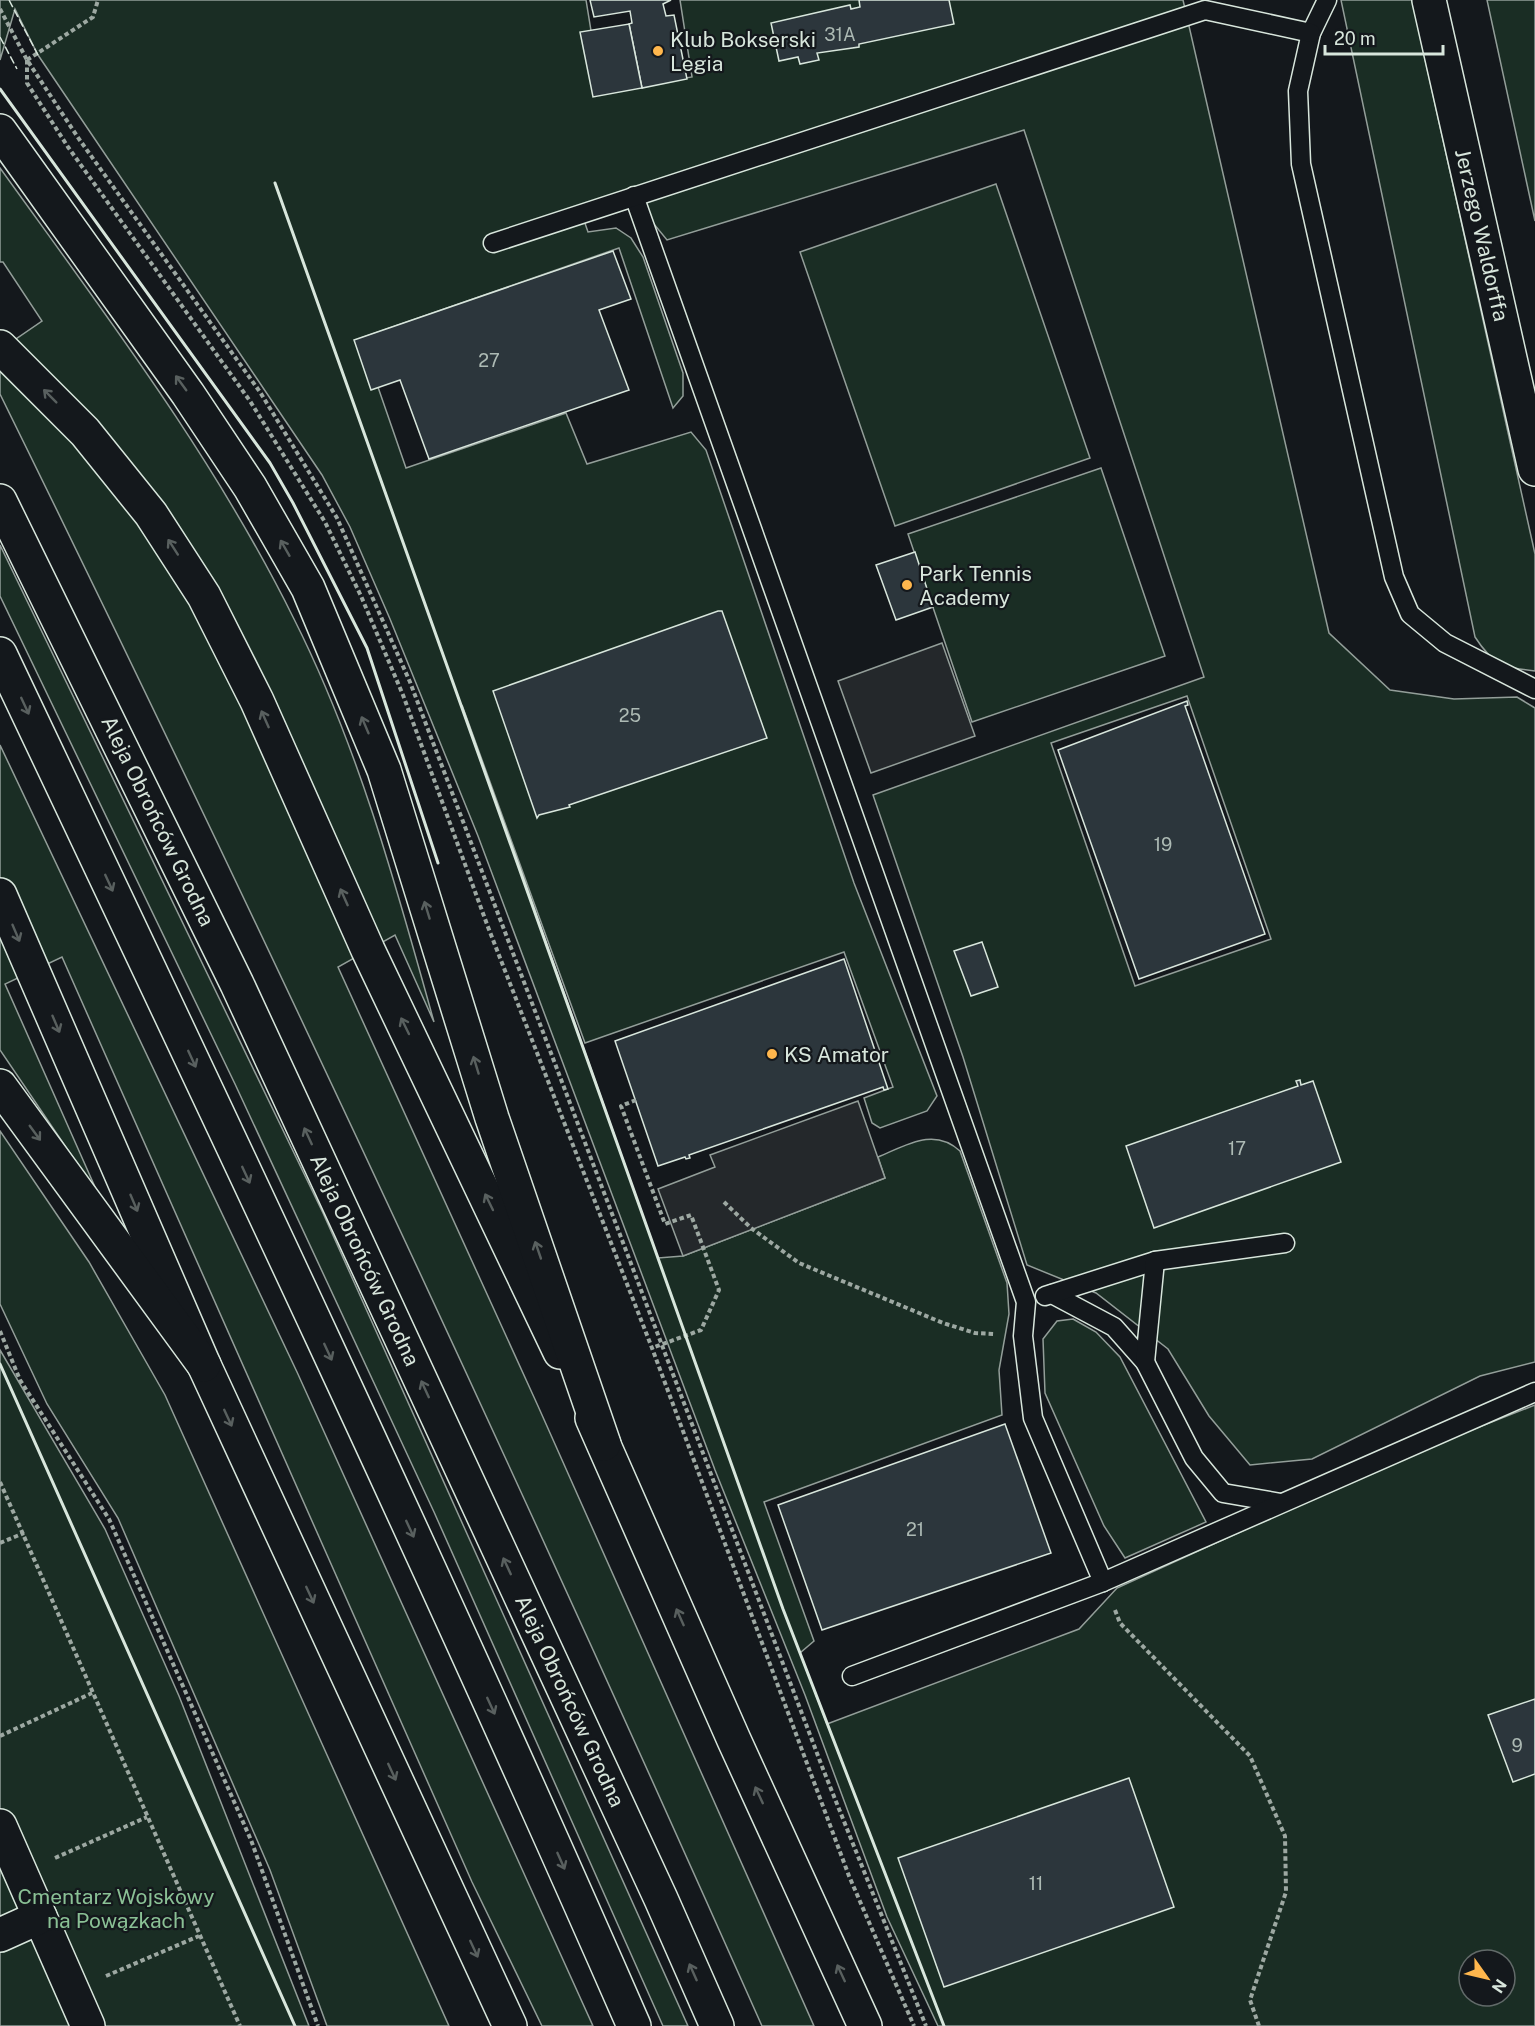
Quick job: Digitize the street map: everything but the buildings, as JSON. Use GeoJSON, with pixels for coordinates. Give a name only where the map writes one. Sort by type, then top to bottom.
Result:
{"type":"FeatureCollection","features":[{"type":"Feature","properties":{"kind":"main road","name":"Jerzego Waldorffa"},"geometry":{"type":"LineString","coordinates":[[1428,0],[1535,469]]}},
{"type":"Feature","properties":{"kind":"main road"},"geometry":{"type":"LineString","coordinates":[[0,131],[188,394],[250,488],[308,588],[384,770],[492,1118],[604,1444]]}},
{"type":"Feature","properties":{"kind":"main road"},"geometry":{"type":"LineString","coordinates":[[0,347],[85,432],[151,514],[204,596],[257,701],[368,950],[604,1444],[734,1740],[865,2026]]}},
{"type":"Feature","properties":{"kind":"main road","name":"Aleja Obrońców Grodna"},"geometry":{"type":"LineString","coordinates":[[0,501],[242,994],[651,1878],[717,2026]]}},
{"type":"Feature","properties":{"kind":"main road"},"geometry":{"type":"LineString","coordinates":[[0,654],[222,1121],[538,1807],[634,2026]]}},
{"type":"Feature","properties":{"kind":"main road"},"geometry":{"type":"LineString","coordinates":[[0,896],[204,1365],[510,2026]]}},
{"type":"Feature","properties":{"kind":"main road"},"geometry":{"type":"LineString","coordinates":[[0,1086],[204,1365]]}},
{"type":"Feature","properties":{"kind":"main road"},"geometry":{"type":"LineString","coordinates":[[0,1826],[88,2026]]}},
{"type":"Feature","properties":{"kind":"main road"},"geometry":{"type":"LineString","coordinates":[[0,1935],[40,1917]]}},
{"type":"Feature","properties":{"kind":"lane"},"geometry":{"type":"LineString","coordinates":[[1327,0],[1311,33],[1298,92],[1301,164],[1394,577],[1410,614],[1445,643],[1535,689]]}},
{"type":"Feature","properties":{"kind":"lane"},"geometry":{"type":"LineString","coordinates":[[493,243],[1205,10],[1311,33]]}},
{"type":"Feature","properties":{"kind":"lane"},"geometry":{"type":"LineString","coordinates":[[634,196],[1026,1302],[1023,1335],[1033,1418],[1103,1581]]}},
{"type":"Feature","properties":{"kind":"lane"},"geometry":{"type":"LineString","coordinates":[[1026,1302],[1155,1261],[1285,1243]]}},
{"type":"Feature","properties":{"kind":"lane"},"geometry":{"type":"LineString","coordinates":[[1145,1362],[1155,1261]]}},
{"type":"Feature","properties":{"kind":"lane"},"geometry":{"type":"LineString","coordinates":[[1052,1293],[1114,1327],[1145,1362],[1194,1458],[1223,1492],[1281,1503]]}},
{"type":"Feature","properties":{"kind":"lane"},"geometry":{"type":"LineString","coordinates":[[852,1676],[1103,1581],[1535,1392]]}},
{"type":"Feature","properties":{"kind":"path"},"geometry":{"type":"LineString","coordinates":[[27,60],[93,17],[98,0]]}},
{"type":"Feature","properties":{"kind":"path"},"geometry":{"type":"LineString","coordinates":[[0,9],[27,60],[79,139],[260,392],[337,518],[410,682],[819,1758],[926,2026]]}},
{"type":"Feature","properties":{"kind":"path"},"geometry":{"type":"LineString","coordinates":[[27,60],[27,83],[68,147],[250,401],[325,522],[356,586],[403,695],[488,927],[652,1348],[849,1876],[914,2026]]}},
{"type":"Feature","properties":{"kind":"path"},"geometry":{"type":"LineString","coordinates":[[636,1100],[621,1106],[665,1224],[691,1215],[719,1290],[701,1330],[652,1348]]}},
{"type":"Feature","properties":{"kind":"path"},"geometry":{"type":"LineString","coordinates":[[724,1202],[751,1228],[799,1263],[943,1323],[975,1333],[1023,1335]]}},
{"type":"Feature","properties":{"kind":"path"},"geometry":{"type":"LineString","coordinates":[[0,1331],[20,1380],[109,1519],[250,1840],[318,2026]]}},
{"type":"Feature","properties":{"kind":"path"},"geometry":{"type":"LineString","coordinates":[[0,1482],[240,2026]]}},
{"type":"Feature","properties":{"kind":"path"},"geometry":{"type":"LineString","coordinates":[[0,1543],[24,1533]]}},
{"type":"Feature","properties":{"kind":"path"},"geometry":{"type":"LineString","coordinates":[[1103,1581],[1120,1623],[1251,1756],[1285,1836],[1286,1892],[1250,2000],[1259,2026]]}},
{"type":"Feature","properties":{"kind":"path"},"geometry":{"type":"LineString","coordinates":[[0,1736],[92,1693]]}},
{"type":"Feature","properties":{"kind":"path"},"geometry":{"type":"LineString","coordinates":[[21,1874],[147,1817]]}},
{"type":"Feature","properties":{"kind":"path"},"geometry":{"type":"LineString","coordinates":[[73,1990],[199,1936]]}},
{"type":"Feature","properties":{"kind":"green space"},"geometry":{"type":"Polygon","coordinates":[[[0,0],[586,0],[601,92],[692,77],[680,0],[1183,0],[1329,633],[1390,690],[1454,699],[1517,697],[1535,708],[1535,1362],[1480,1376],[1312,1459],[1250,1465],[1209,1416],[1168,1349],[1096,1293],[1027,1265],[963,1057],[873,795],[1204,677],[1024,130],[667,240],[640,207],[580,209],[588,232],[616,228],[631,238],[643,257],[683,373],[683,396],[673,408],[619,248],[361,338],[406,468],[566,413],[587,464],[691,432],[706,450],[854,883],[937,1096],[927,1111],[880,1128],[872,1123],[864,1098],[893,1087],[844,952],[585,1043],[462,705],[658,1258],[683,1256],[885,1178],[878,1157],[920,1140],[930,1139],[950,1144],[960,1151],[1007,1283],[1009,1314],[999,1370],[1002,1415],[764,1502],[814,1641],[800,1653],[827,1724],[1079,1629],[1117,1588],[1411,1454],[1535,1405],[1535,2026],[938,2026],[887,1917],[805,1695],[715,1470],[478,836],[350,527],[322,475],[38,55],[15,9],[0,60],[0,0]],[[1187,696],[1051,743],[1135,986],[1271,939],[1187,696]]]}},
{"type":"Feature","properties":{"kind":"green space"},"geometry":{"type":"Polygon","coordinates":[[[1341,0],[1412,0],[1535,554],[1535,671],[1500,663],[1487,654],[1475,637],[1341,0]]]}},
{"type":"Feature","properties":{"kind":"green space"},"geometry":{"type":"Polygon","coordinates":[[[1487,0],[1535,0],[1535,221],[1487,0]]]}},
{"type":"Feature","properties":{"kind":"green space"},"geometry":{"type":"Polygon","coordinates":[[[0,168],[118,332],[194,444],[263,559],[317,667],[338,716],[374,817],[434,1022],[395,935],[338,967],[538,1406],[814,2026],[762,2026],[484,1410],[389,1206],[197,799],[0,394],[0,350],[42,321],[3,262],[0,262],[0,168]]]}},
{"type":"Feature","properties":{"kind":"green space"},"geometry":{"type":"Polygon","coordinates":[[[996,184],[1090,458],[895,526],[800,252],[996,184]]]}},
{"type":"Feature","properties":{"kind":"green space"},"geometry":{"type":"Polygon","coordinates":[[[1101,468],[1165,656],[972,722],[908,534],[1101,468]]]}},
{"type":"Feature","properties":{"kind":"green space"},"geometry":{"type":"Polygon","coordinates":[[[0,545],[323,1213],[688,2026],[663,2026],[434,1512],[235,1084],[0,596],[0,545]]]}},
{"type":"Feature","properties":{"kind":"green space"},"geometry":{"type":"Polygon","coordinates":[[[0,745],[297,1372],[593,2026],[542,2026],[472,1882],[62,957],[5,984],[99,1196],[0,1050],[0,745]]]}},
{"type":"Feature","properties":{"kind":"green space"},"geometry":{"type":"Polygon","coordinates":[[[0,1131],[89,1262],[165,1395],[449,2026],[327,2026],[270,1870],[118,1518],[47,1404],[0,1304],[0,1131]]]}},
{"type":"Feature","properties":{"kind":"green space"},"geometry":{"type":"Polygon","coordinates":[[[1073,1319],[1096,1332],[1120,1357],[1206,1522],[1125,1558],[1104,1526],[1045,1393],[1043,1339],[1057,1321],[1073,1319]]]}},
{"type":"Feature","properties":{"kind":"green space","name":"Cmentarz Wojskowy na Powązkach"},"geometry":{"type":"Polygon","coordinates":[[[0,1350],[105,1529],[179,1696],[309,2026],[0,2026],[0,1350]]]}},
{"type":"Feature","properties":{"kind":"shaded area"},"geometry":{"type":"Polygon","coordinates":[[[942,643],[975,736],[871,773],[838,681],[942,643]]]}},
{"type":"Feature","properties":{"kind":"shaded area"},"geometry":{"type":"Polygon","coordinates":[[[858,1101],[885,1178],[683,1256],[658,1189],[715,1167],[710,1155],[858,1101]]]}},
{"type":"Feature","properties":{"kind":"fence"},"geometry":{"type":"LineString","coordinates":[[9,0],[38,55]]}},
{"type":"Feature","properties":{"kind":"fence"},"geometry":{"type":"LineString","coordinates":[[0,37],[17,69]]}},
{"type":"Feature","properties":{"kind":"wall"},"geometry":{"type":"LineString","coordinates":[[0,89],[270,463],[293,503],[367,648],[438,863]]}},
{"type":"Feature","properties":{"kind":"wall"},"geometry":{"type":"LineString","coordinates":[[275,183],[783,1609],[944,2026]]}},
{"type":"Feature","properties":{"kind":"wall"},"geometry":{"type":"LineString","coordinates":[[0,1364],[295,2026]]}},
{"type":"Feature","properties":{"kind":"place","name":"Klub Bokserski Legia"},"geometry":{"type":"Point","coordinates":[658,51]}},
{"type":"Feature","properties":{"kind":"place","name":"Park Tennis Academy"},"geometry":{"type":"Point","coordinates":[907,585]}},
{"type":"Feature","properties":{"kind":"place","name":"KS Amator"},"geometry":{"type":"Point","coordinates":[772,1054]}}]}
